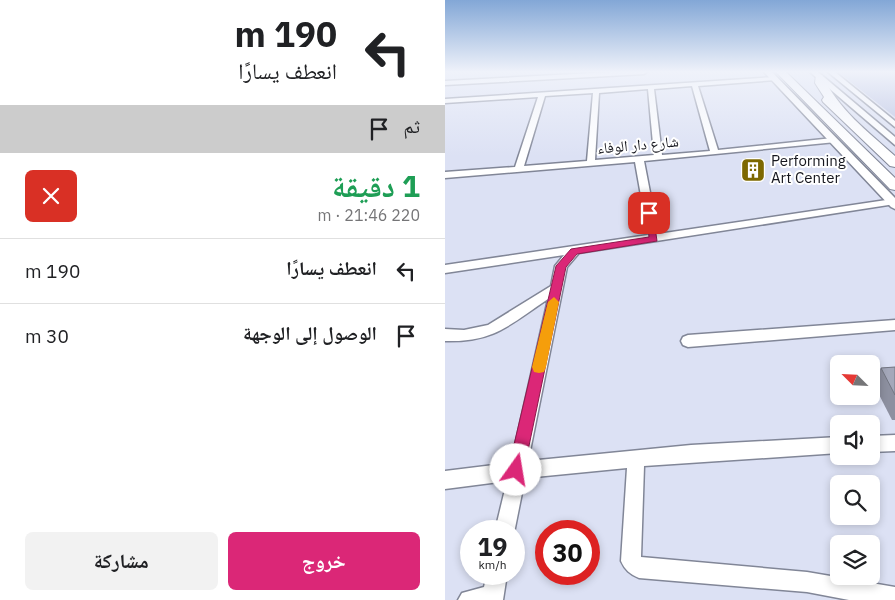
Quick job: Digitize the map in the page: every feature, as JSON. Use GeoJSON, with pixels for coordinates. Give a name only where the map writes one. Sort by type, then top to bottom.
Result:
{"type":"FeatureCollection","features":[{"type":"Feature","properties":{"kind":"highway"},"geometry":{"type":"LineString","coordinates":[[803,100],[895,186]]}},
{"type":"Feature","properties":{"kind":"highway"},"geometry":{"type":"LineString","coordinates":[[827,100],[895,163]]}},
{"type":"Feature","properties":{"kind":"highway"},"geometry":{"type":"LineString","coordinates":[[831,100],[837,109]]}},
{"type":"Feature","properties":{"kind":"street"},"geometry":{"type":"LineString","coordinates":[[446,102],[470,100]]}},
{"type":"Feature","properties":{"kind":"street"},"geometry":{"type":"LineString","coordinates":[[519,168],[540,100]]}},
{"type":"Feature","properties":{"kind":"street"},"geometry":{"type":"LineString","coordinates":[[591,163],[595,100]]}},
{"type":"Feature","properties":{"kind":"street"},"geometry":{"type":"LineString","coordinates":[[652,100],[658,157]]}},
{"type":"Feature","properties":{"kind":"street"},"geometry":{"type":"LineString","coordinates":[[699,100],[715,153]]}},
{"type":"Feature","properties":{"kind":"street"},"geometry":{"type":"LineString","coordinates":[[798,100],[891,201]]}},
{"type":"Feature","properties":{"kind":"street"},"geometry":{"type":"LineString","coordinates":[[847,100],[895,142]]}},
{"type":"Feature","properties":{"kind":"street"},"geometry":{"type":"LineString","coordinates":[[865,100],[895,125]]}},
{"type":"Feature","properties":{"kind":"street","name":"شارع دار الوفاء"},"geometry":{"type":"LineString","coordinates":[[445,175],[715,153],[833,140]]}},
{"type":"Feature","properties":{"kind":"street"},"geometry":{"type":"LineString","coordinates":[[639,159],[653,235]]}},
{"type":"Feature","properties":{"kind":"street"},"geometry":{"type":"LineString","coordinates":[[445,269],[579,246],[815,210],[891,201]]}},
{"type":"Feature","properties":{"kind":"street"},"geometry":{"type":"LineString","coordinates":[[445,260],[579,246]]}},
{"type":"Feature","properties":{"kind":"street"},"geometry":{"type":"LineString","coordinates":[[507,520],[516,470],[561,266],[579,246]]}},
{"type":"Feature","properties":{"kind":"street"},"geometry":{"type":"LineString","coordinates":[[445,335],[471,336],[492,330],[512,319],[538,299],[557,288]]}},
{"type":"Feature","properties":{"kind":"street"},"geometry":{"type":"LineString","coordinates":[[688,341],[895,325]]}},
{"type":"Feature","properties":{"kind":"street"},"geometry":{"type":"LineString","coordinates":[[880,444],[895,443]]}},
{"type":"Feature","properties":{"kind":"street"},"geometry":{"type":"LineString","coordinates":[[445,480],[516,470],[636,459],[830,446]]}},
{"type":"Feature","properties":{"kind":"street"},"geometry":{"type":"LineString","coordinates":[[636,459],[631,560],[633,566],[807,582],[895,598]]}},
{"type":"Feature","properties":{"kind":"street"},"geometry":{"type":"LineString","coordinates":[[469,600],[493,598],[495,585]]}},
{"type":"Feature","properties":{"kind":"shaded area"},"geometry":{"type":"Polygon","coordinates":[[[873,100],[895,100],[895,117],[873,100]]]}},
{"type":"Feature","properties":{"kind":"building"},"geometry":{"type":"Polygon","coordinates":[[[895,367],[895,395],[881,368],[895,367]]]}},
{"type":"Feature","properties":{"kind":"slow traffic"},"geometry":{"type":"LineString","coordinates":[[539,367],[554,302]]}},
{"type":"Feature","properties":{"kind":"place","name":"Performing Art Center"},"geometry":{"type":"Point","coordinates":[753,170]}},
{"type":"Feature","properties":{"kind":"route"},"geometry":{"type":"LineString","coordinates":[[516,470],[561,266],[574,251],[654,239],[649,213]]}}]}
